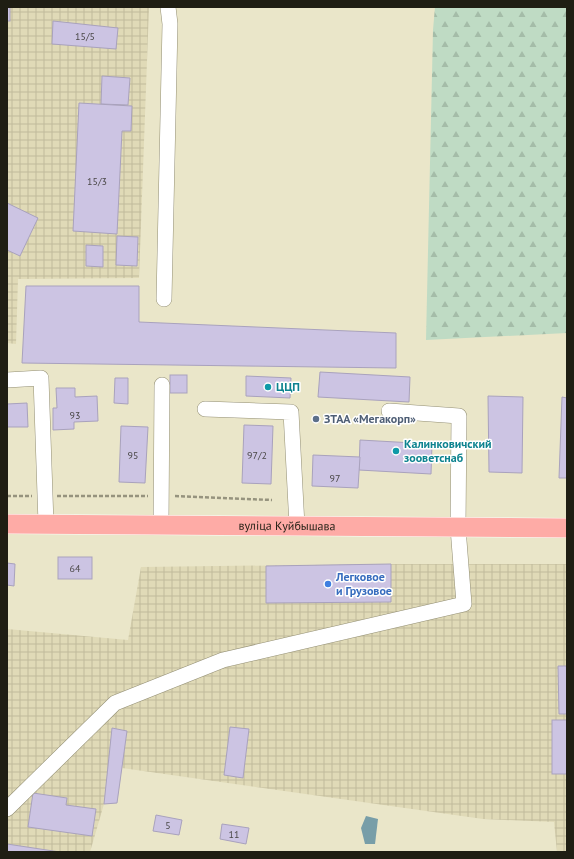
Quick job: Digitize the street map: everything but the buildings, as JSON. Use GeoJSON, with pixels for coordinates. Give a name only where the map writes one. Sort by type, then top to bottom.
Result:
{"type":"FeatureCollection","features":[{"type":"Feature","properties":{"kind":"main road","name":"вуліца Куйбышава"},"geometry":{"type":"LineString","coordinates":[[7,524],[567,528]]}},
{"type":"Feature","properties":{"kind":"lane"},"geometry":{"type":"LineString","coordinates":[[164,299],[170,24],[168,7]]}},
{"type":"Feature","properties":{"kind":"lane"},"geometry":{"type":"LineString","coordinates":[[7,380],[41,378],[46,524]]}},
{"type":"Feature","properties":{"kind":"lane"},"geometry":{"type":"LineString","coordinates":[[161,526],[162,385]]}},
{"type":"Feature","properties":{"kind":"lane"},"geometry":{"type":"LineString","coordinates":[[205,409],[291,412],[297,526]]}},
{"type":"Feature","properties":{"kind":"lane"},"geometry":{"type":"LineString","coordinates":[[7,809],[115,703],[223,660],[464,604],[458,528],[459,416],[389,411]]}},
{"type":"Feature","properties":{"kind":"path"},"geometry":{"type":"LineString","coordinates":[[7,496],[162,496],[272,500]]}},
{"type":"Feature","properties":{"kind":"shaded area"},"geometry":{"type":"Polygon","coordinates":[[[7,7],[149,7],[139,278],[18,279],[16,344],[7,343],[7,7]]]}},
{"type":"Feature","properties":{"kind":"shaded area"},"geometry":{"type":"Polygon","coordinates":[[[391,564],[567,564],[567,852],[557,852],[554,822],[483,819],[122,768],[117,803],[104,804],[90,852],[7,852],[7,629],[128,640],[141,567],[391,564]]]}},
{"type":"Feature","properties":{"kind":"green space"},"geometry":{"type":"Polygon","coordinates":[[[435,7],[567,7],[567,333],[426,340],[433,30],[435,7]]]}},
{"type":"Feature","properties":{"kind":"water"},"geometry":{"type":"Polygon","coordinates":[[[366,816],[378,819],[375,844],[365,844],[361,828],[366,816]]]}},
{"type":"Feature","properties":{"kind":"place","name":"ЦЦП"},"geometry":{"type":"Point","coordinates":[268,387]}},
{"type":"Feature","properties":{"kind":"place","name":"ЗТАА «Мегакорп»"},"geometry":{"type":"Point","coordinates":[316,419]}},
{"type":"Feature","properties":{"kind":"place","name":"Калинковичский зооветснаб"},"geometry":{"type":"Point","coordinates":[396,451]}},
{"type":"Feature","properties":{"kind":"place","name":"Легковое и Грузовое"},"geometry":{"type":"Point","coordinates":[328,584]}}]}
